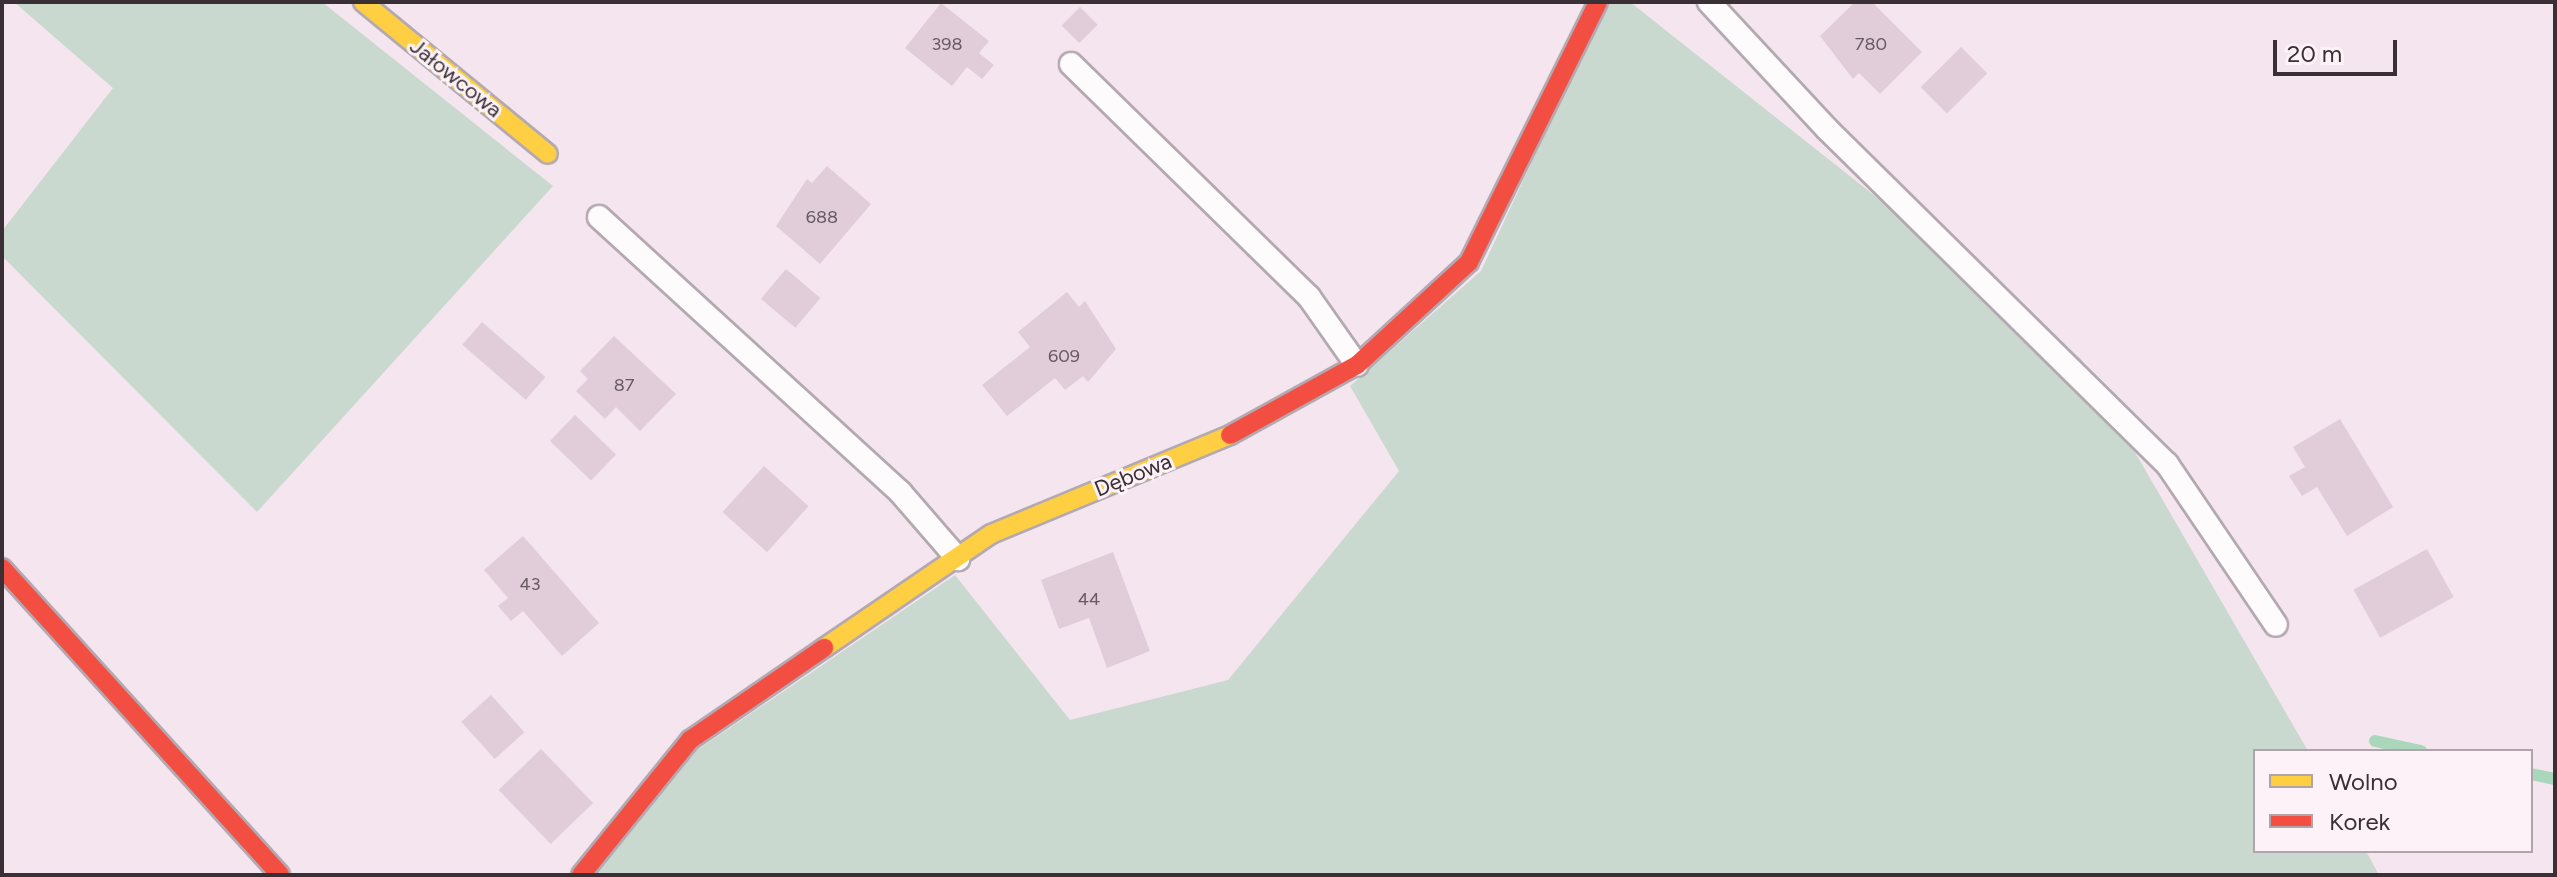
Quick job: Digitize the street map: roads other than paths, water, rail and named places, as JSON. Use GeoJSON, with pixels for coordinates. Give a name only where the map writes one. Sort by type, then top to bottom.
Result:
{"type":"FeatureCollection","features":[{"type":"Feature","properties":{"kind":"street","name":"Jałowcowa"},"geometry":{"type":"LineString","coordinates":[[363,2],[548,154]]}},
{"type":"Feature","properties":{"kind":"street","name":"Dębowa"},"geometry":{"type":"LineString","coordinates":[[581,875],[690,740],[991,534],[1257,424],[1357,365],[1469,262],[1598,2]]}},
{"type":"Feature","properties":{"kind":"street"},"geometry":{"type":"LineString","coordinates":[[2,568],[280,875]]}},
{"type":"Feature","properties":{"kind":"lane"},"geometry":{"type":"LineString","coordinates":[[1709,2],[1827,129],[2167,464],[2276,625]]}},
{"type":"Feature","properties":{"kind":"lane"},"geometry":{"type":"LineString","coordinates":[[1071,64],[1309,297],[1357,365]]}},
{"type":"Feature","properties":{"kind":"lane"},"geometry":{"type":"LineString","coordinates":[[599,217],[867,461],[958,559]]}},
{"type":"Feature","properties":{"kind":"waterway"},"geometry":{"type":"LineString","coordinates":[[2375,741],[2412,749]]}},
{"type":"Feature","properties":{"kind":"waterway"},"geometry":{"type":"LineString","coordinates":[[2533,774],[2555,779]]}}]}
